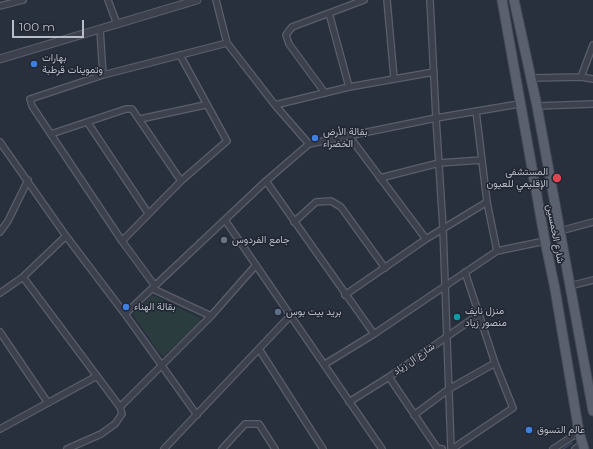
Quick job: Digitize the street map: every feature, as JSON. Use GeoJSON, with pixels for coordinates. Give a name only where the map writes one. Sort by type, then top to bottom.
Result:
{"type":"FeatureCollection","features":[{"type":"Feature","properties":{"kind":"main road","name":"شارع الخمسين"},"geometry":{"type":"LineString","coordinates":[[502,0],[544,241],[566,351],[580,447]]}},
{"type":"Feature","properties":{"kind":"main road","name":"شارع الخمسين"},"geometry":{"type":"LineString","coordinates":[[514,0],[537,106],[593,411]]}},
{"type":"Feature","properties":{"kind":"main road"},"geometry":{"type":"LineString","coordinates":[[566,351],[582,348]]}},
{"type":"Feature","properties":{"kind":"street"},"geometry":{"type":"LineString","coordinates":[[0,6],[23,0]]}},
{"type":"Feature","properties":{"kind":"street"},"geometry":{"type":"LineString","coordinates":[[108,0],[117,24]]}},
{"type":"Feature","properties":{"kind":"street"},"geometry":{"type":"LineString","coordinates":[[0,59],[197,0]]}},
{"type":"Feature","properties":{"kind":"street"},"geometry":{"type":"LineString","coordinates":[[216,0],[227,43],[274,105],[309,144]]}},
{"type":"Feature","properties":{"kind":"street"},"geometry":{"type":"LineString","coordinates":[[325,93],[289,44],[286,35],[292,27],[364,0]]}},
{"type":"Feature","properties":{"kind":"street"},"geometry":{"type":"LineString","coordinates":[[387,0],[394,78]]}},
{"type":"Feature","properties":{"kind":"street"},"geometry":{"type":"LineString","coordinates":[[430,0],[436,118],[444,228],[446,337],[451,449]]}},
{"type":"Feature","properties":{"kind":"street"},"geometry":{"type":"LineString","coordinates":[[329,13],[349,87]]}},
{"type":"Feature","properties":{"kind":"street"},"geometry":{"type":"LineString","coordinates":[[100,29],[103,75]]}},
{"type":"Feature","properties":{"kind":"street"},"geometry":{"type":"LineString","coordinates":[[211,316],[154,288],[32,106],[30,99],[103,75],[227,43]]}},
{"type":"Feature","properties":{"kind":"street"},"geometry":{"type":"LineString","coordinates":[[581,77],[593,45]]}},
{"type":"Feature","properties":{"kind":"street"},"geometry":{"type":"LineString","coordinates":[[122,241],[181,181],[227,141],[180,55]]}},
{"type":"Feature","properties":{"kind":"street"},"geometry":{"type":"LineString","coordinates":[[274,105],[349,87],[434,72]]}},
{"type":"Feature","properties":{"kind":"street"},"geometry":{"type":"LineString","coordinates":[[531,78],[581,77],[593,79]]}},
{"type":"Feature","properties":{"kind":"street"},"geometry":{"type":"LineString","coordinates":[[140,119],[206,104]]}},
{"type":"Feature","properties":{"kind":"street"},"geometry":{"type":"LineString","coordinates":[[125,314],[266,181],[309,144],[436,118],[520,104]]}},
{"type":"Feature","properties":{"kind":"street"},"geometry":{"type":"LineString","coordinates":[[537,106],[593,104]]}},
{"type":"Feature","properties":{"kind":"street"},"geometry":{"type":"LineString","coordinates":[[51,134],[88,123],[126,109],[132,109],[181,181]]}},
{"type":"Feature","properties":{"kind":"street"},"geometry":{"type":"LineString","coordinates":[[476,111],[487,202],[498,251]]}},
{"type":"Feature","properties":{"kind":"street"},"geometry":{"type":"LineString","coordinates":[[88,123],[148,214]]}},
{"type":"Feature","properties":{"kind":"street"},"geometry":{"type":"LineString","coordinates":[[348,136],[426,239]]}},
{"type":"Feature","properties":{"kind":"street"},"geometry":{"type":"LineString","coordinates":[[0,142],[66,236],[125,314],[196,415]]}},
{"type":"Feature","properties":{"kind":"street"},"geometry":{"type":"LineString","coordinates":[[380,178],[439,163],[482,160]]}},
{"type":"Feature","properties":{"kind":"street"},"geometry":{"type":"LineString","coordinates":[[0,232],[8,221],[28,180]]}},
{"type":"Feature","properties":{"kind":"street"},"geometry":{"type":"LineString","coordinates":[[266,181],[345,295],[374,334]]}},
{"type":"Feature","properties":{"kind":"street"},"geometry":{"type":"LineString","coordinates":[[294,222],[316,202],[331,201],[341,207],[385,268]]}},
{"type":"Feature","properties":{"kind":"street"},"geometry":{"type":"LineString","coordinates":[[345,295],[426,239],[487,202]]}},
{"type":"Feature","properties":{"kind":"street"},"geometry":{"type":"LineString","coordinates":[[225,220],[382,449]]}},
{"type":"Feature","properties":{"kind":"street"},"geometry":{"type":"LineString","coordinates":[[560,231],[593,222]]}},
{"type":"Feature","properties":{"kind":"street"},"geometry":{"type":"LineString","coordinates":[[0,293],[23,276],[66,236]]}},
{"type":"Feature","properties":{"kind":"street"},"geometry":{"type":"LineString","coordinates":[[325,364],[374,334],[445,284],[498,251],[544,241]]}},
{"type":"Feature","properties":{"kind":"street"},"geometry":{"type":"LineString","coordinates":[[120,407],[211,316],[256,265]]}},
{"type":"Feature","properties":{"kind":"street"},"geometry":{"type":"LineString","coordinates":[[451,449],[513,408],[478,315],[465,272]]}},
{"type":"Feature","properties":{"kind":"street"},"geometry":{"type":"LineString","coordinates":[[23,276],[120,407],[122,414],[115,424],[101,434],[67,449]]}},
{"type":"Feature","properties":{"kind":"street"},"geometry":{"type":"LineString","coordinates":[[570,286],[593,280]]}},
{"type":"Feature","properties":{"kind":"street","name":"شارع ال زياد"},"geometry":{"type":"LineString","coordinates":[[349,402],[389,377],[478,315]]}},
{"type":"Feature","properties":{"kind":"street"},"geometry":{"type":"LineString","coordinates":[[164,449],[290,316]]}},
{"type":"Feature","properties":{"kind":"street"},"geometry":{"type":"LineString","coordinates":[[0,332],[48,403]]}},
{"type":"Feature","properties":{"kind":"street"},"geometry":{"type":"LineString","coordinates":[[259,349],[323,449]]}},
{"type":"Feature","properties":{"kind":"street"},"geometry":{"type":"LineString","coordinates":[[414,415],[449,389],[495,363]]}},
{"type":"Feature","properties":{"kind":"street"},"geometry":{"type":"LineString","coordinates":[[0,429],[97,376]]}},
{"type":"Feature","properties":{"kind":"street"},"geometry":{"type":"LineString","coordinates":[[389,377],[437,448],[442,449]]}},
{"type":"Feature","properties":{"kind":"street"},"geometry":{"type":"LineString","coordinates":[[222,449],[245,424],[259,424],[275,449]]}},
{"type":"Feature","properties":{"kind":"street"},"geometry":{"type":"LineString","coordinates":[[553,449],[579,432]]}},
{"type":"Feature","properties":{"kind":"shaded area"},"geometry":{"type":"Polygon","coordinates":[[[153,295],[200,318],[202,321],[164,356],[160,354],[133,315],[135,311],[153,295]]]}},
{"type":"Feature","properties":{"kind":"waterway"},"geometry":{"type":"LineString","coordinates":[[563,449],[572,443]]}},
{"type":"Feature","properties":{"kind":"place","name":"بهارات وتموينات قرطبة"},"geometry":{"type":"Point","coordinates":[34,64]}},
{"type":"Feature","properties":{"kind":"place","name":"بقالة الأرض الخضراء"},"geometry":{"type":"Point","coordinates":[315,138]}},
{"type":"Feature","properties":{"kind":"place","name":"المستشفى الإقليمي للعيون"},"geometry":{"type":"Point","coordinates":[557,178]}},
{"type":"Feature","properties":{"kind":"place","name":"جامع الفردوس"},"geometry":{"type":"Point","coordinates":[224,240]}},
{"type":"Feature","properties":{"kind":"place","name":"بقالة الهناء"},"geometry":{"type":"Point","coordinates":[126,307]}},
{"type":"Feature","properties":{"kind":"place","name":"بريد بيت بوس"},"geometry":{"type":"Point","coordinates":[278,312]}},
{"type":"Feature","properties":{"kind":"place","name":"منزل نايف منصور زياد"},"geometry":{"type":"Point","coordinates":[457,317]}},
{"type":"Feature","properties":{"kind":"place","name":"عالم التسوق"},"geometry":{"type":"Point","coordinates":[529,430]}}]}
